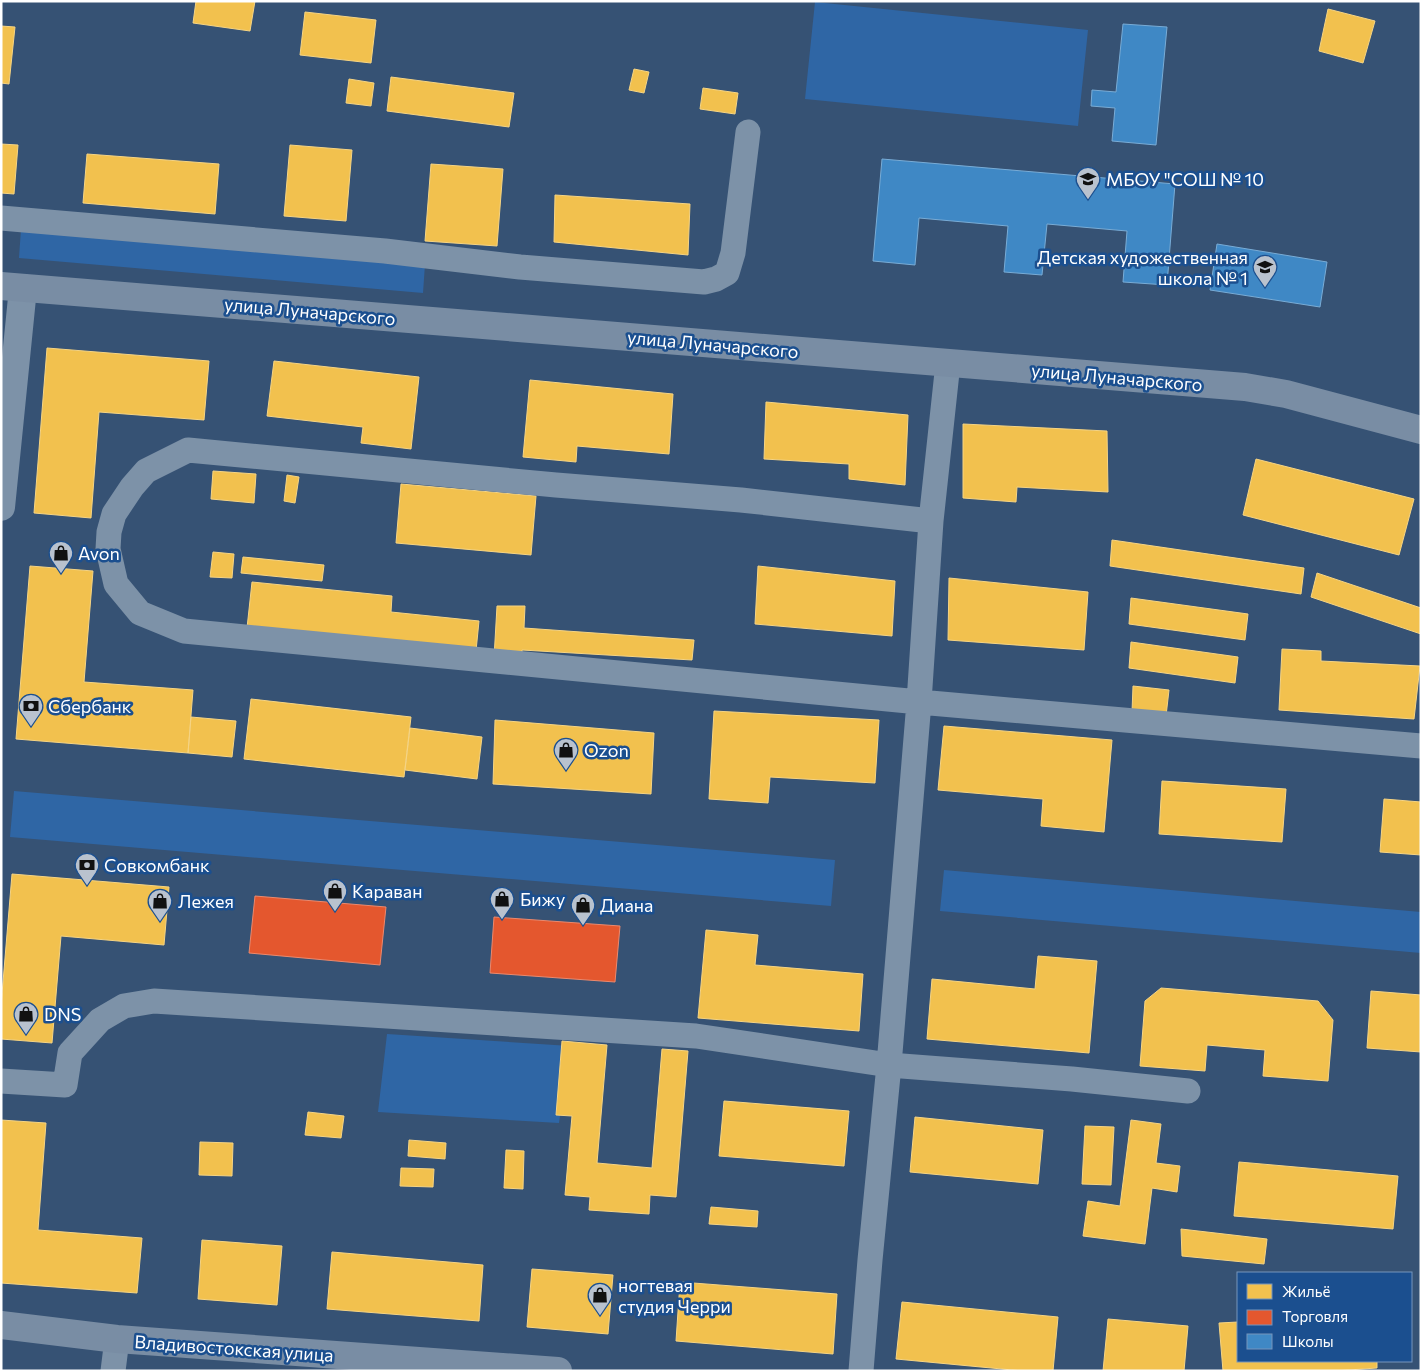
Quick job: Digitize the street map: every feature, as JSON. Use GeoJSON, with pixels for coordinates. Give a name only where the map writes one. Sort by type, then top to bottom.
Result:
{"type":"FeatureCollection","features":[{"type":"Feature","properties":{"kind":"main road","name":"улица Луначарского"},"geometry":{"type":"LineString","coordinates":[[12,287],[1245,387],[1286,394],[1421,430]]}},
{"type":"Feature","properties":{"kind":"main road","name":"Владивостокская улица"},"geometry":{"type":"LineString","coordinates":[[1,1325],[117,1339],[558,1371]]}},
{"type":"Feature","properties":{"kind":"street"},"geometry":{"type":"LineString","coordinates":[[1,218],[385,251],[520,267],[704,282],[716,279],[727,272],[732,253],[748,132]]}},
{"type":"Feature","properties":{"kind":"street"},"geometry":{"type":"LineString","coordinates":[[1,507],[12,287]]}},
{"type":"Feature","properties":{"kind":"street"},"geometry":{"type":"LineString","coordinates":[[861,1371],[889,1065],[932,521],[948,363]]}},
{"type":"Feature","properties":{"kind":"street"},"geometry":{"type":"LineString","coordinates":[[932,521],[741,500],[556,485],[188,450],[146,471],[132,487],[114,514],[109,532],[108,549],[116,584],[140,613],[184,631],[919,702],[1421,746]]}},
{"type":"Feature","properties":{"kind":"street"},"geometry":{"type":"LineString","coordinates":[[1,1081],[65,1085],[70,1053],[100,1020],[124,1006],[154,1001],[696,1036],[889,1065],[1072,1079],[1188,1091]]}},
{"type":"Feature","properties":{"kind":"street"},"geometry":{"type":"LineString","coordinates":[[113,1371],[117,1339]]}},
{"type":"Feature","properties":{"kind":"shaded area"},"geometry":{"type":"Polygon","coordinates":[[[815,2],[1088,30],[1078,126],[805,99],[815,2]]]}},
{"type":"Feature","properties":{"kind":"shaded area"},"geometry":{"type":"Polygon","coordinates":[[[21,229],[425,264],[423,293],[19,258],[21,229]]]}},
{"type":"Feature","properties":{"kind":"shaded area"},"geometry":{"type":"Polygon","coordinates":[[[14,791],[835,860],[831,906],[10,837],[14,791]]]}},
{"type":"Feature","properties":{"kind":"shaded area"},"geometry":{"type":"Polygon","coordinates":[[[944,870],[1421,912],[1421,953],[940,911],[944,870]]]}},
{"type":"Feature","properties":{"kind":"shaded area"},"geometry":{"type":"Polygon","coordinates":[[[387,1034],[570,1046],[559,1123],[378,1112],[387,1034]]]}},
{"type":"Feature","properties":{"kind":"building: Жильё"},"geometry":{"type":"Polygon","coordinates":[[[196,1],[255,1],[250,31],[193,23],[196,1]]]}},
{"type":"Feature","properties":{"kind":"building: Жильё"},"geometry":{"type":"Polygon","coordinates":[[[1328,9],[1375,21],[1363,63],[1319,51],[1328,9]]]}},
{"type":"Feature","properties":{"kind":"building: Жильё"},"geometry":{"type":"Polygon","coordinates":[[[305,12],[376,20],[371,63],[300,55],[305,12]]]}},
{"type":"Feature","properties":{"kind":"building: Жильё"},"geometry":{"type":"Polygon","coordinates":[[[1,26],[15,27],[9,84],[1,83],[1,26]]]}},
{"type":"Feature","properties":{"kind":"building: Жильё"},"geometry":{"type":"Polygon","coordinates":[[[634,69],[649,72],[644,93],[629,90],[634,69]]]}},
{"type":"Feature","properties":{"kind":"building: Жильё"},"geometry":{"type":"Polygon","coordinates":[[[391,77],[514,93],[509,127],[387,111],[391,77]]]}},
{"type":"Feature","properties":{"kind":"building: Жильё"},"geometry":{"type":"Polygon","coordinates":[[[349,79],[374,83],[371,106],[346,103],[349,79]]]}},
{"type":"Feature","properties":{"kind":"building: Жильё"},"geometry":{"type":"Polygon","coordinates":[[[703,88],[738,93],[735,114],[700,109],[703,88]]]}},
{"type":"Feature","properties":{"kind":"building: Жильё"},"geometry":{"type":"Polygon","coordinates":[[[1,144],[18,145],[14,194],[1,193],[1,144]]]}},
{"type":"Feature","properties":{"kind":"building: Жильё"},"geometry":{"type":"Polygon","coordinates":[[[290,145],[352,150],[346,221],[284,216],[290,145]]]}},
{"type":"Feature","properties":{"kind":"building: Жильё"},"geometry":{"type":"Polygon","coordinates":[[[87,154],[219,164],[215,214],[83,203],[87,154]]]}},
{"type":"Feature","properties":{"kind":"building: Жильё"},"geometry":{"type":"Polygon","coordinates":[[[431,164],[503,169],[497,246],[425,241],[431,164]]]}},
{"type":"Feature","properties":{"kind":"building: Жильё"},"geometry":{"type":"Polygon","coordinates":[[[555,195],[690,204],[688,255],[554,242],[555,195]]]}},
{"type":"Feature","properties":{"kind":"building: Жильё"},"geometry":{"type":"Polygon","coordinates":[[[47,348],[209,361],[204,420],[99,412],[91,518],[34,513],[47,348]]]}},
{"type":"Feature","properties":{"kind":"building: Жильё"},"geometry":{"type":"Polygon","coordinates":[[[274,361],[419,377],[411,449],[361,443],[363,427],[267,416],[274,361]]]}},
{"type":"Feature","properties":{"kind":"building: Жильё"},"geometry":{"type":"Polygon","coordinates":[[[530,380],[673,394],[669,454],[577,446],[576,462],[523,457],[530,380]]]}},
{"type":"Feature","properties":{"kind":"building: Жильё"},"geometry":{"type":"Polygon","coordinates":[[[766,402],[908,415],[905,485],[849,479],[849,464],[764,459],[766,402]]]}},
{"type":"Feature","properties":{"kind":"building: Жильё"},"geometry":{"type":"Polygon","coordinates":[[[963,424],[1107,431],[1108,492],[1017,487],[1016,502],[963,498],[963,424]]]}},
{"type":"Feature","properties":{"kind":"building: Жильё"},"geometry":{"type":"Polygon","coordinates":[[[1256,459],[1414,499],[1399,555],[1243,515],[1256,459]]]}},
{"type":"Feature","properties":{"kind":"building: Жильё"},"geometry":{"type":"Polygon","coordinates":[[[213,471],[256,474],[254,503],[211,499],[213,471]]]}},
{"type":"Feature","properties":{"kind":"building: Жильё"},"geometry":{"type":"Polygon","coordinates":[[[287,475],[299,477],[295,503],[284,501],[287,475]]]}},
{"type":"Feature","properties":{"kind":"building: Жильё"},"geometry":{"type":"Polygon","coordinates":[[[401,484],[536,496],[531,555],[396,543],[401,484]]]}},
{"type":"Feature","properties":{"kind":"building: Жильё"},"geometry":{"type":"Polygon","coordinates":[[[1112,540],[1304,568],[1301,594],[1110,566],[1112,540]]]}},
{"type":"Feature","properties":{"kind":"building: Жильё"},"geometry":{"type":"Polygon","coordinates":[[[213,552],[234,554],[232,578],[210,577],[213,552]]]}},
{"type":"Feature","properties":{"kind":"building: Жильё"},"geometry":{"type":"Polygon","coordinates":[[[243,557],[324,565],[322,581],[241,573],[243,557]]]}},
{"type":"Feature","properties":{"kind":"building: Жильё"},"geometry":{"type":"Polygon","coordinates":[[[30,566],[93,571],[84,682],[193,690],[188,753],[16,739],[30,566]]]}},
{"type":"Feature","properties":{"kind":"building: Жильё"},"geometry":{"type":"Polygon","coordinates":[[[758,566],[895,581],[892,636],[755,624],[758,566]]]}},
{"type":"Feature","properties":{"kind":"building: Жильё"},"geometry":{"type":"Polygon","coordinates":[[[1317,573],[1421,608],[1421,634],[1311,597],[1317,573]]]}},
{"type":"Feature","properties":{"kind":"building: Жильё"},"geometry":{"type":"Polygon","coordinates":[[[949,578],[1088,592],[1084,650],[948,640],[949,578]]]}},
{"type":"Feature","properties":{"kind":"building: Жильё"},"geometry":{"type":"Polygon","coordinates":[[[252,582],[392,596],[391,612],[479,621],[476,651],[247,628],[252,582]]]}},
{"type":"Feature","properties":{"kind":"building: Жильё"},"geometry":{"type":"Polygon","coordinates":[[[1131,598],[1248,614],[1245,640],[1129,624],[1131,598]]]}},
{"type":"Feature","properties":{"kind":"building: Жильё"},"geometry":{"type":"Polygon","coordinates":[[[497,606],[525,606],[524,628],[694,640],[692,660],[522,650],[522,660],[494,658],[497,606]]]}},
{"type":"Feature","properties":{"kind":"building: Жильё"},"geometry":{"type":"Polygon","coordinates":[[[1131,642],[1238,657],[1235,683],[1129,668],[1131,642]]]}},
{"type":"Feature","properties":{"kind":"building: Жильё"},"geometry":{"type":"Polygon","coordinates":[[[1282,649],[1321,651],[1321,661],[1420,666],[1414,719],[1279,710],[1282,649]]]}},
{"type":"Feature","properties":{"kind":"building: Жильё"},"geometry":{"type":"Polygon","coordinates":[[[1133,686],[1169,690],[1166,716],[1132,712],[1133,686]]]}},
{"type":"Feature","properties":{"kind":"building: Жильё"},"geometry":{"type":"Polygon","coordinates":[[[251,699],[411,717],[404,777],[244,759],[251,699]]]}},
{"type":"Feature","properties":{"kind":"building: Жильё"},"geometry":{"type":"Polygon","coordinates":[[[714,711],[879,720],[875,783],[770,777],[768,803],[709,799],[714,711]]]}},
{"type":"Feature","properties":{"kind":"building: Жильё"},"geometry":{"type":"Polygon","coordinates":[[[191,717],[236,721],[232,757],[188,753],[191,717]]]}},
{"type":"Feature","properties":{"kind":"building: Жильё"},"geometry":{"type":"Polygon","coordinates":[[[495,720],[654,733],[651,794],[493,784],[495,720]]]}},
{"type":"Feature","properties":{"kind":"building: Жильё"},"geometry":{"type":"Polygon","coordinates":[[[944,726],[1112,740],[1104,832],[1041,826],[1043,799],[938,790],[944,726]]]}},
{"type":"Feature","properties":{"kind":"building: Жильё"},"geometry":{"type":"Polygon","coordinates":[[[410,728],[482,737],[477,779],[405,770],[410,728]]]}},
{"type":"Feature","properties":{"kind":"building: Жильё"},"geometry":{"type":"Polygon","coordinates":[[[1162,781],[1286,789],[1282,842],[1159,834],[1162,781]]]}},
{"type":"Feature","properties":{"kind":"building: Жильё"},"geometry":{"type":"Polygon","coordinates":[[[1384,799],[1421,802],[1421,855],[1380,852],[1384,799]]]}},
{"type":"Feature","properties":{"kind":"building: Жильё"},"geometry":{"type":"Polygon","coordinates":[[[12,874],[169,887],[164,945],[61,936],[52,1043],[1,1039],[1,1006],[12,874]]]}},
{"type":"Feature","properties":{"kind":"building: Жильё"},"geometry":{"type":"Polygon","coordinates":[[[706,930],[758,935],[755,965],[863,974],[859,1031],[698,1018],[706,930]]]}},
{"type":"Feature","properties":{"kind":"building: Жильё"},"geometry":{"type":"Polygon","coordinates":[[[1038,956],[1097,961],[1089,1053],[927,1039],[932,979],[1035,989],[1038,956]]]}},
{"type":"Feature","properties":{"kind":"building: Жильё"},"geometry":{"type":"Polygon","coordinates":[[[1161,988],[1318,1001],[1333,1020],[1328,1081],[1263,1076],[1265,1050],[1207,1045],[1205,1071],[1140,1066],[1145,1001],[1161,988]]]}},
{"type":"Feature","properties":{"kind":"building: Жильё"},"geometry":{"type":"Polygon","coordinates":[[[1371,991],[1421,995],[1421,1052],[1367,1048],[1371,991]]]}},
{"type":"Feature","properties":{"kind":"building: Жильё"},"geometry":{"type":"Polygon","coordinates":[[[562,1041],[607,1045],[597,1163],[652,1168],[662,1049],[688,1051],[676,1197],[650,1195],[649,1214],[589,1210],[590,1197],[565,1195],[572,1116],[556,1115],[562,1041]]]}},
{"type":"Feature","properties":{"kind":"building: Жильё"},"geometry":{"type":"Polygon","coordinates":[[[724,1101],[849,1111],[844,1166],[719,1156],[724,1101]]]}},
{"type":"Feature","properties":{"kind":"building: Жильё"},"geometry":{"type":"Polygon","coordinates":[[[308,1112],[344,1116],[341,1138],[305,1135],[308,1112]]]}},
{"type":"Feature","properties":{"kind":"building: Жильё"},"geometry":{"type":"Polygon","coordinates":[[[915,1117],[1043,1130],[1038,1184],[910,1172],[915,1117]]]}},
{"type":"Feature","properties":{"kind":"building: Жильё"},"geometry":{"type":"Polygon","coordinates":[[[1,1120],[46,1123],[38,1230],[142,1238],[137,1293],[1,1283],[1,1120]]]}},
{"type":"Feature","properties":{"kind":"building: Жильё"},"geometry":{"type":"Polygon","coordinates":[[[1131,1120],[1161,1124],[1156,1163],[1180,1166],[1177,1192],[1152,1188],[1145,1244],[1083,1236],[1088,1201],[1120,1206],[1131,1120]]]}},
{"type":"Feature","properties":{"kind":"building: Жильё"},"geometry":{"type":"Polygon","coordinates":[[[1085,1126],[1114,1127],[1111,1185],[1082,1184],[1085,1126]]]}},
{"type":"Feature","properties":{"kind":"building: Жильё"},"geometry":{"type":"Polygon","coordinates":[[[409,1140],[446,1143],[445,1159],[408,1156],[409,1140]]]}},
{"type":"Feature","properties":{"kind":"building: Жильё"},"geometry":{"type":"Polygon","coordinates":[[[200,1142],[233,1143],[232,1176],[199,1175],[200,1142]]]}},
{"type":"Feature","properties":{"kind":"building: Жильё"},"geometry":{"type":"Polygon","coordinates":[[[506,1150],[524,1151],[523,1189],[504,1188],[506,1150]]]}},
{"type":"Feature","properties":{"kind":"building: Жильё"},"geometry":{"type":"Polygon","coordinates":[[[1239,1162],[1398,1176],[1393,1229],[1234,1216],[1239,1162]]]}},
{"type":"Feature","properties":{"kind":"building: Жильё"},"geometry":{"type":"Polygon","coordinates":[[[401,1168],[434,1169],[433,1187],[400,1186],[401,1168]]]}},
{"type":"Feature","properties":{"kind":"building: Жильё"},"geometry":{"type":"Polygon","coordinates":[[[711,1207],[758,1211],[757,1227],[709,1224],[711,1207]]]}},
{"type":"Feature","properties":{"kind":"building: Жильё"},"geometry":{"type":"Polygon","coordinates":[[[1181,1229],[1267,1239],[1264,1264],[1182,1256],[1181,1229]]]}},
{"type":"Feature","properties":{"kind":"building: Жильё"},"geometry":{"type":"Polygon","coordinates":[[[202,1240],[282,1246],[277,1305],[198,1299],[202,1240]]]}},
{"type":"Feature","properties":{"kind":"building: Жильё"},"geometry":{"type":"Polygon","coordinates":[[[332,1252],[483,1265],[479,1321],[327,1309],[332,1252]]]}},
{"type":"Feature","properties":{"kind":"building: Жильё"},"geometry":{"type":"Polygon","coordinates":[[[532,1269],[613,1275],[608,1334],[527,1327],[532,1269]]]}},
{"type":"Feature","properties":{"kind":"building: Жильё"},"geometry":{"type":"Polygon","coordinates":[[[680,1282],[837,1294],[833,1354],[676,1341],[680,1282]]]}},
{"type":"Feature","properties":{"kind":"building: Жильё"},"geometry":{"type":"Polygon","coordinates":[[[902,1302],[1058,1317],[1053,1371],[1023,1371],[896,1359],[902,1302]]]}},
{"type":"Feature","properties":{"kind":"building: Жильё"},"geometry":{"type":"Polygon","coordinates":[[[1108,1319],[1188,1326],[1184,1371],[1103,1371],[1108,1319]]]}},
{"type":"Feature","properties":{"kind":"building: Жильё"},"geometry":{"type":"Polygon","coordinates":[[[1237,1322],[1237,1362],[1377,1362],[1377,1368],[1334,1371],[1223,1371],[1219,1323],[1237,1322]]]}},
{"type":"Feature","properties":{"kind":"building: Торговля"},"geometry":{"type":"Polygon","coordinates":[[[255,896],[386,907],[380,965],[249,953],[255,896]]]}},
{"type":"Feature","properties":{"kind":"building: Торговля"},"geometry":{"type":"Polygon","coordinates":[[[494,917],[620,926],[615,982],[490,973],[494,917]]]}},
{"type":"Feature","properties":{"kind":"building: Школы"},"geometry":{"type":"Polygon","coordinates":[[[1123,24],[1167,27],[1156,145],[1112,141],[1115,108],[1091,106],[1092,90],[1116,92],[1123,24]]]}},
{"type":"Feature","properties":{"kind":"building: Школы"},"geometry":{"type":"Polygon","coordinates":[[[882,159],[1175,184],[1167,285],[1123,282],[1127,231],[1047,224],[1042,275],[1004,272],[1008,226],[919,218],[915,265],[873,261],[882,159]]]}},
{"type":"Feature","properties":{"kind":"building: Школы"},"geometry":{"type":"Polygon","coordinates":[[[1217,244],[1327,262],[1320,307],[1210,290],[1217,244]]]}},
{"type":"Feature","properties":{"kind":"place","name":"МБОУ \"СОШ № 10"},"geometry":{"type":"Point","coordinates":[1088,200]}},
{"type":"Feature","properties":{"kind":"place","name":"Детская художественная школа № 1"},"geometry":{"type":"Point","coordinates":[1265,288]}},
{"type":"Feature","properties":{"kind":"place","name":"Avon"},"geometry":{"type":"Point","coordinates":[61,574]}},
{"type":"Feature","properties":{"kind":"place","name":"Сбербанк"},"geometry":{"type":"Point","coordinates":[31,727]}},
{"type":"Feature","properties":{"kind":"place","name":"Ozon"},"geometry":{"type":"Point","coordinates":[566,771]}},
{"type":"Feature","properties":{"kind":"place","name":"Совкомбанк"},"geometry":{"type":"Point","coordinates":[87,886]}},
{"type":"Feature","properties":{"kind":"place","name":"Караван"},"geometry":{"type":"Point","coordinates":[335,912]}},
{"type":"Feature","properties":{"kind":"place","name":"Бижу"},"geometry":{"type":"Point","coordinates":[502,920]}},
{"type":"Feature","properties":{"kind":"place","name":"Лежея"},"geometry":{"type":"Point","coordinates":[160,922]}},
{"type":"Feature","properties":{"kind":"place","name":"Диана"},"geometry":{"type":"Point","coordinates":[583,926]}},
{"type":"Feature","properties":{"kind":"place","name":"DNS"},"geometry":{"type":"Point","coordinates":[26,1035]}},
{"type":"Feature","properties":{"kind":"place","name":"ногтевая студия Черри"},"geometry":{"type":"Point","coordinates":[600,1316]}}]}
